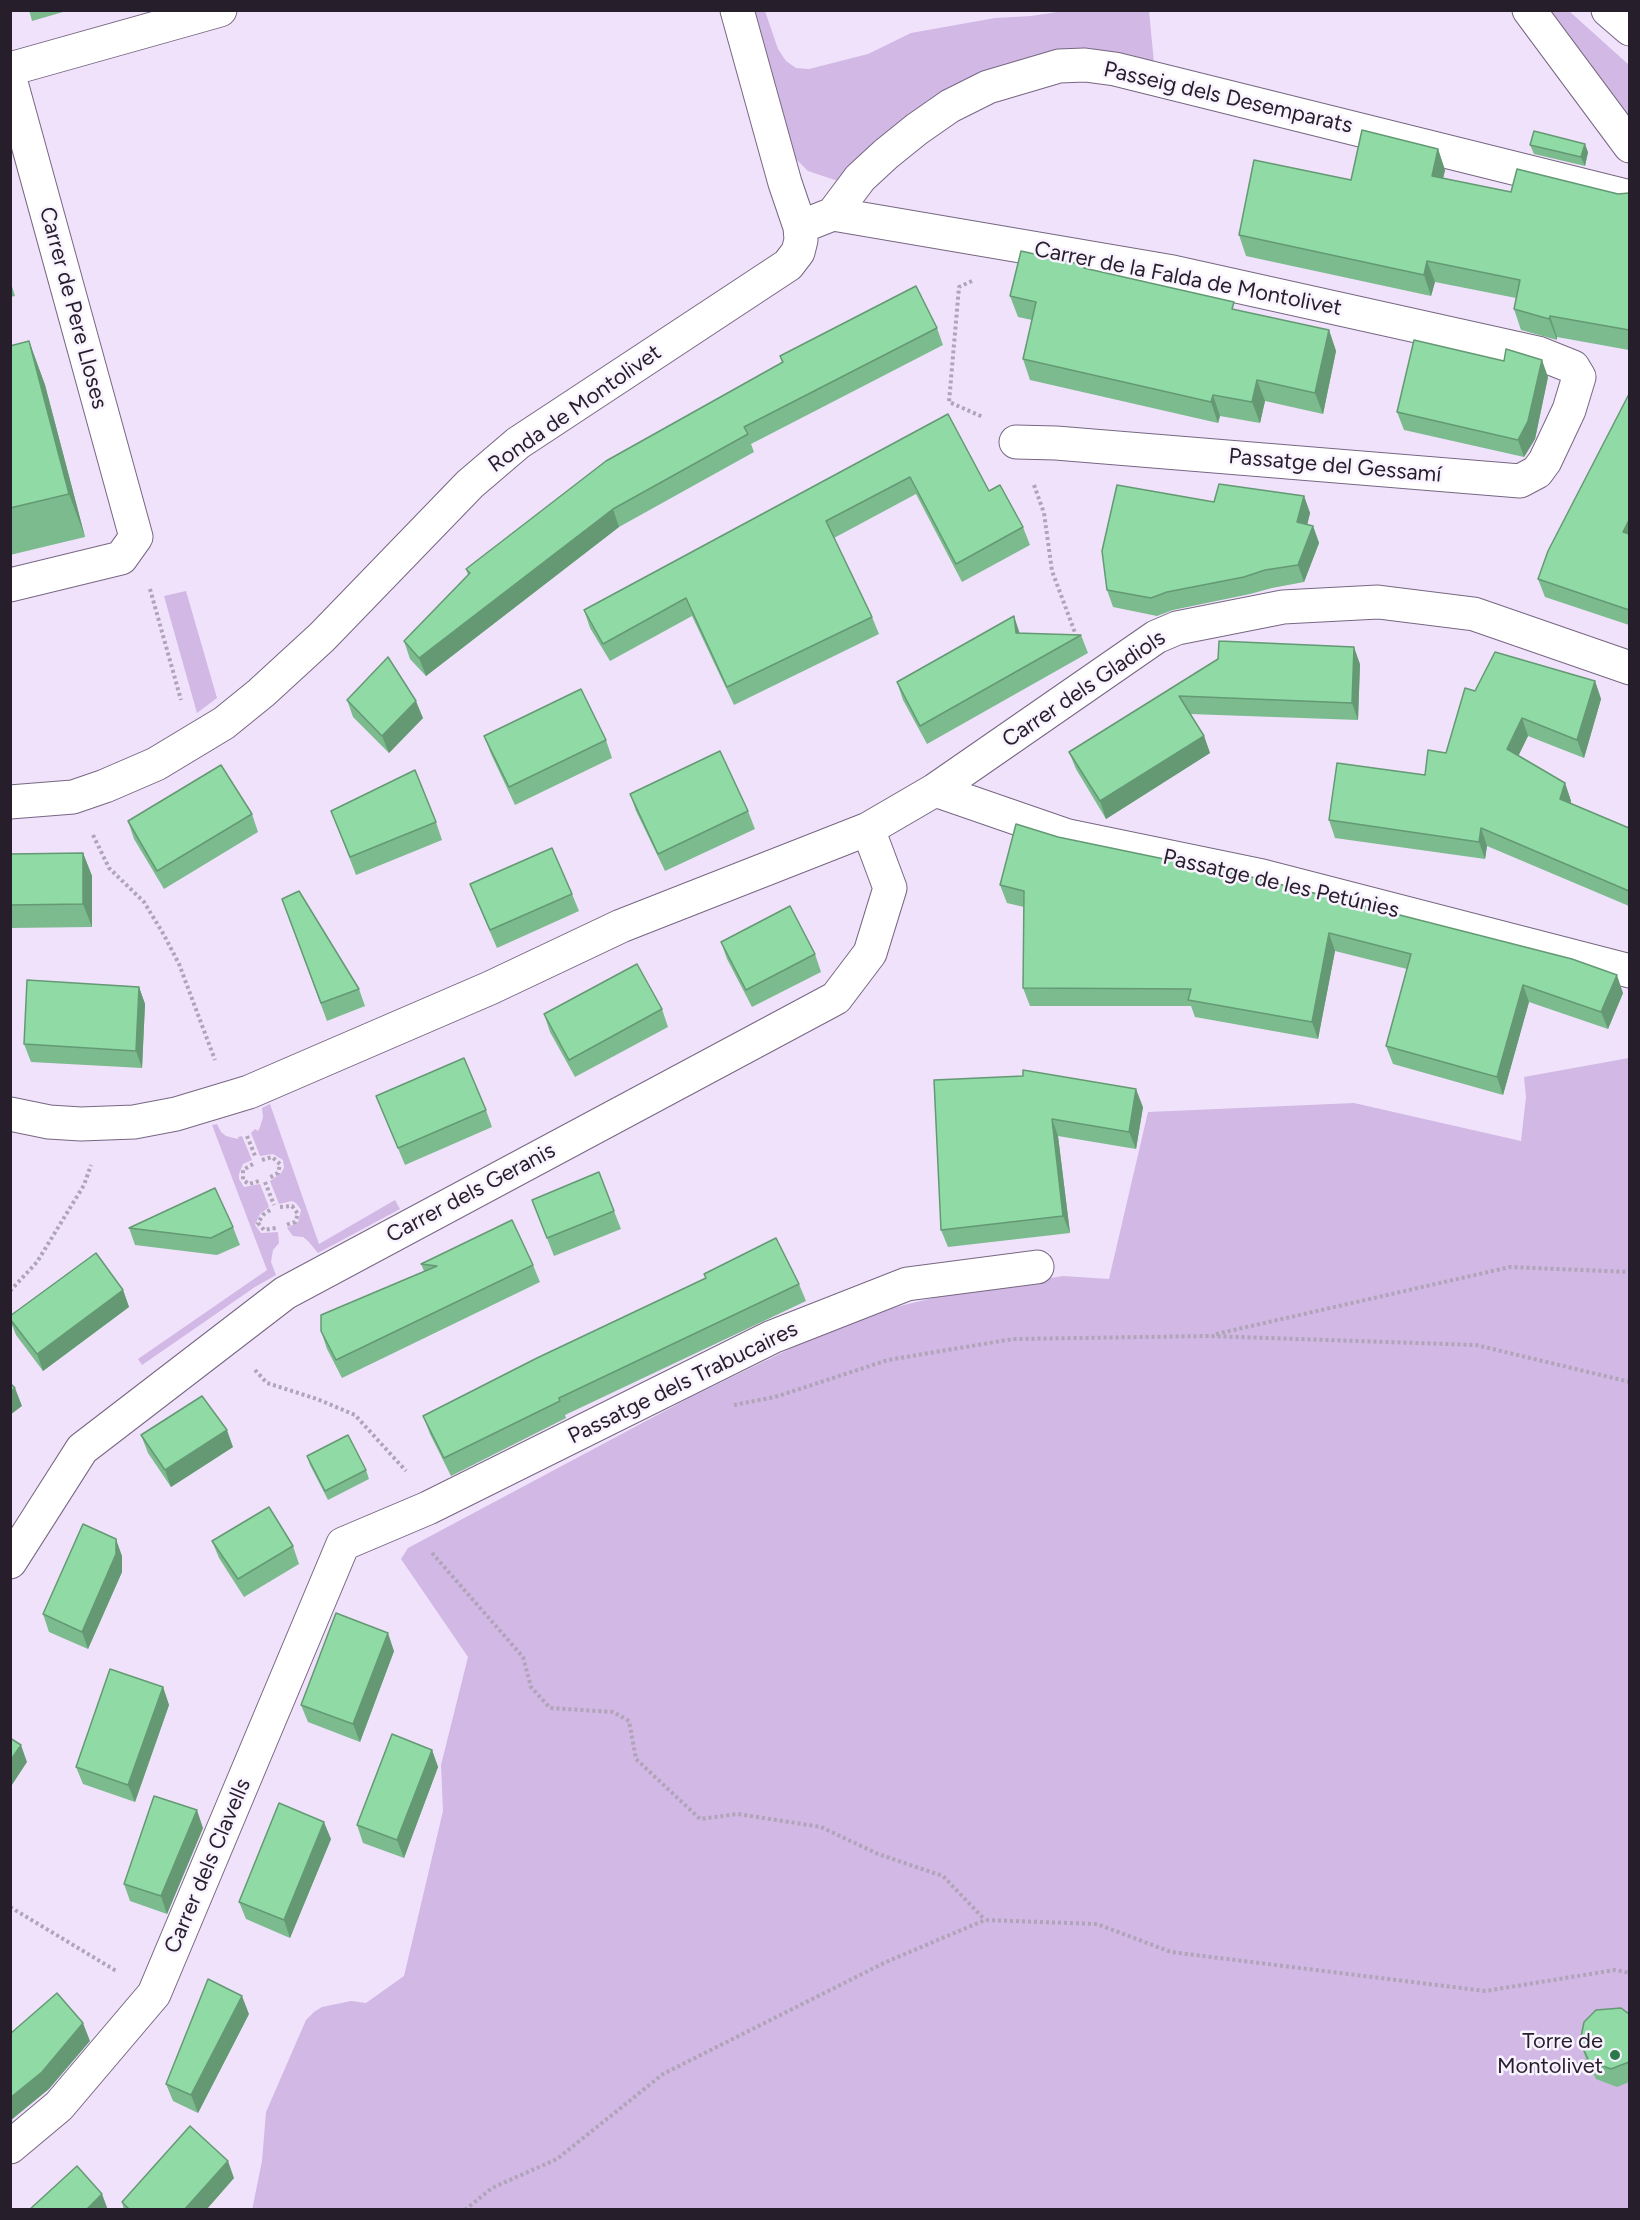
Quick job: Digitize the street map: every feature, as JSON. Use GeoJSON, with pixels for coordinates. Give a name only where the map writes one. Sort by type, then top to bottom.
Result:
{"type":"FeatureCollection","features":[{"type":"Feature","properties":{"kind":"street"},"geometry":{"type":"LineString","coordinates":[[10,69],[220,10]]}},
{"type":"Feature","properties":{"kind":"street","name":"Ronda de Montolivet"},"geometry":{"type":"LineString","coordinates":[[10,802],[73,797],[105,786],[156,764],[224,723],[261,693],[322,637],[470,484],[518,443],[788,265],[798,252],[801,240],[800,227],[785,183],[737,10]]}},
{"type":"Feature","properties":{"kind":"street"},"geometry":{"type":"LineString","coordinates":[[1529,10],[1629,146]]}},
{"type":"Feature","properties":{"kind":"street"},"geometry":{"type":"LineString","coordinates":[[1608,10],[1629,29]]}},
{"type":"Feature","properties":{"kind":"street","name":"Passeig dels Desemparats"},"geometry":{"type":"LineString","coordinates":[[833,214],[860,178],[877,162],[917,129],[950,106],[988,87],[1059,66],[1115,69],[1629,197]]}},
{"type":"Feature","properties":{"kind":"street","name":"Carrer de Pere Lloses"},"geometry":{"type":"LineString","coordinates":[[10,79],[136,537],[121,558],[10,585]]}},
{"type":"Feature","properties":{"kind":"street"},"geometry":{"type":"LineString","coordinates":[[800,227],[833,214]]}},
{"type":"Feature","properties":{"kind":"street","name":"Carrer de la Falda de Montolivet"},"geometry":{"type":"LineString","coordinates":[[833,214],[1173,272],[1538,353],[1573,367]]}},
{"type":"Feature","properties":{"kind":"street","name":"Passatge del Gessamí"},"geometry":{"type":"LineString","coordinates":[[1016,442],[1056,443],[1520,481],[1537,472],[1569,410],[1579,377],[1573,367]]}},
{"type":"Feature","properties":{"kind":"street","name":"Carrer dels Gladiols"},"geometry":{"type":"LineString","coordinates":[[935,790],[1156,637],[1188,626],[1253,612],[1283,607],[1378,602],[1437,608],[1485,617],[1629,668]]}},
{"type":"Feature","properties":{"kind":"street"},"geometry":{"type":"LineString","coordinates":[[10,1114],[49,1122],[134,1122],[176,1114],[249,1092],[490,988],[621,926],[868,829],[935,790]]}},
{"type":"Feature","properties":{"kind":"street","name":"Passatge de les Petúnies"},"geometry":{"type":"LineString","coordinates":[[935,790],[1068,836],[1262,876],[1629,971]]}},
{"type":"Feature","properties":{"kind":"street","name":"Carrer dels Geranis"},"geometry":{"type":"LineString","coordinates":[[10,1562],[82,1449],[285,1293],[836,998],[870,953],[890,888],[868,829]]}},
{"type":"Feature","properties":{"kind":"street","name":"Passatge dels Trabucaires"},"geometry":{"type":"LineString","coordinates":[[344,1545],[415,1514],[772,1337],[908,1284],[1037,1267]]}},
{"type":"Feature","properties":{"kind":"street","name":"Carrer dels Clavells"},"geometry":{"type":"LineString","coordinates":[[10,2147],[59,2106],[154,1994],[344,1545]]}},
{"type":"Feature","properties":{"kind":"path"},"geometry":{"type":"LineString","coordinates":[[152,596],[182,705]]}},
{"type":"Feature","properties":{"kind":"path"},"geometry":{"type":"LineString","coordinates":[[92,833],[109,868],[144,902],[164,935],[178,964],[216,1062]]}},
{"type":"Feature","properties":{"kind":"path"},"geometry":{"type":"LineString","coordinates":[[10,1291],[37,1262],[84,1185],[96,1151],[101,1123]]}},
{"type":"Feature","properties":{"kind":"path"},"geometry":{"type":"LineString","coordinates":[[247,1134],[256,1158]]}},
{"type":"Feature","properties":{"kind":"path"},"geometry":{"type":"LineString","coordinates":[[262,1160],[272,1158],[280,1164],[278,1173],[269,1178]]}},
{"type":"Feature","properties":{"kind":"path"},"geometry":{"type":"LineString","coordinates":[[253,1164],[243,1170],[243,1180],[249,1184],[259,1181]]}},
{"type":"Feature","properties":{"kind":"path"},"geometry":{"type":"LineString","coordinates":[[265,1182],[273,1205]]}},
{"type":"Feature","properties":{"kind":"path"},"geometry":{"type":"LineString","coordinates":[[280,1207],[292,1206],[298,1214],[295,1222],[286,1225]]}},
{"type":"Feature","properties":{"kind":"path"},"geometry":{"type":"LineString","coordinates":[[270,1210],[258,1223],[264,1230],[276,1228]]}},
{"type":"Feature","properties":{"kind":"path"},"geometry":{"type":"LineString","coordinates":[[1209,1336],[1510,1267],[1629,1272]]}},
{"type":"Feature","properties":{"kind":"path"},"geometry":{"type":"LineString","coordinates":[[671,1389],[703,1411],[775,1397],[888,1360],[1013,1339],[1209,1336],[1476,1345],[1629,1382]]}},
{"type":"Feature","properties":{"kind":"path"},"geometry":{"type":"LineString","coordinates":[[226,1339],[267,1383],[317,1399],[354,1415],[403,1466],[415,1514],[523,1657],[531,1687],[550,1708],[613,1712],[629,1721],[636,1759],[700,1819],[738,1814],[820,1827],[878,1854],[943,1876],[984,1920]]}},
{"type":"Feature","properties":{"kind":"path"},"geometry":{"type":"LineString","coordinates":[[10,1907],[154,1994]]}},
{"type":"Feature","properties":{"kind":"path"},"geometry":{"type":"LineString","coordinates":[[465,2210],[492,2188],[557,2159],[663,2074],[886,1962],[984,1920],[1097,1924],[1172,1952],[1485,1991],[1616,1970],[1629,1972]]}},
{"type":"Feature","properties":{"kind":"shaded area"},"geometry":{"type":"Polygon","coordinates":[[[755,11],[765,11],[778,49],[786,61],[796,68],[809,69],[868,54],[911,33],[995,18],[1064,11],[1149,11],[1155,73],[1061,61],[841,182],[808,171],[796,159],[755,11]]]}},
{"type":"Feature","properties":{"kind":"shaded area"},"geometry":{"type":"Polygon","coordinates":[[[1545,11],[1569,11],[1629,65],[1629,122],[1545,11]]]}},
{"type":"Feature","properties":{"kind":"shaded area"},"geometry":{"type":"Polygon","coordinates":[[[186,591],[217,698],[197,713],[164,596],[186,591]]]}},
{"type":"Feature","properties":{"kind":"shaded area"},"geometry":{"type":"Polygon","coordinates":[[[1629,1058],[1629,2209],[252,2210],[262,2161],[266,2112],[306,2020],[322,2007],[351,2001],[366,2003],[404,1976],[443,1811],[441,1765],[468,1657],[401,1559],[408,1548],[691,1397],[843,1325],[892,1308],[941,1296],[1063,1276],[1109,1279],[1148,1112],[1354,1103],[1521,1141],[1526,1097],[1524,1077],[1629,1058]]]}},
{"type":"Feature","properties":{"kind":"shaded area"},"geometry":{"type":"Polygon","coordinates":[[[270,1104],[319,1244],[395,1200],[400,1209],[318,1253],[303,1237],[293,1236],[287,1228],[298,1222],[301,1210],[292,1201],[279,1204],[270,1181],[281,1173],[284,1168],[283,1160],[273,1154],[260,1156],[251,1133],[255,1129],[258,1131],[263,1117],[262,1108],[270,1104]]]}},
{"type":"Feature","properties":{"kind":"shaded area"},"geometry":{"type":"Polygon","coordinates":[[[217,1124],[226,1136],[238,1139],[242,1136],[252,1160],[243,1164],[239,1179],[244,1187],[260,1184],[269,1207],[260,1214],[255,1225],[261,1233],[278,1232],[279,1243],[273,1250],[271,1262],[276,1275],[142,1365],[138,1359],[267,1270],[212,1125],[217,1124]]]}},
{"type":"Feature","properties":{"kind":"building"},"geometry":{"type":"Polygon","coordinates":[[[1362,130],[1438,149],[1432,176],[1511,192],[1517,169],[1618,194],[1629,193],[1629,330],[1550,316],[1549,319],[1514,309],[1520,280],[1427,261],[1424,275],[1239,235],[1254,160],[1351,180],[1362,130]]]}},
{"type":"Feature","properties":{"kind":"building"},"geometry":{"type":"Polygon","coordinates":[[[1534,131],[1585,144],[1581,157],[1530,145],[1534,131]]]}},
{"type":"Feature","properties":{"kind":"building"},"geometry":{"type":"Polygon","coordinates":[[[1021,251],[1084,265],[1084,268],[1234,302],[1232,309],[1329,330],[1315,393],[1257,380],[1252,402],[1213,395],[1211,402],[1023,359],[1036,302],[1010,296],[1021,251]]]}},
{"type":"Feature","properties":{"kind":"building"},"geometry":{"type":"Polygon","coordinates":[[[916,286],[937,328],[744,427],[748,434],[613,509],[419,658],[404,641],[470,573],[466,569],[606,461],[783,362],[780,356],[916,286]]]}},
{"type":"Feature","properties":{"kind":"building"},"geometry":{"type":"Polygon","coordinates":[[[1414,340],[1504,361],[1506,349],[1542,360],[1528,421],[1518,440],[1397,412],[1414,340]]]}},
{"type":"Feature","properties":{"kind":"building"},"geometry":{"type":"Polygon","coordinates":[[[29,341],[69,494],[10,508],[10,346],[29,341]]]}},
{"type":"Feature","properties":{"kind":"building"},"geometry":{"type":"Polygon","coordinates":[[[1629,394],[1629,520],[1623,532],[1629,534],[1629,610],[1538,579],[1548,551],[1629,394]]]}},
{"type":"Feature","properties":{"kind":"building"},"geometry":{"type":"Polygon","coordinates":[[[948,414],[989,491],[1000,485],[1023,527],[956,564],[910,477],[826,521],[872,617],[727,687],[686,598],[603,644],[584,610],[948,414]]]}},
{"type":"Feature","properties":{"kind":"building"},"geometry":{"type":"Polygon","coordinates":[[[1219,484],[1304,496],[1297,522],[1313,526],[1298,565],[1167,592],[1151,598],[1107,590],[1102,551],[1117,485],[1214,502],[1219,484]]]}},
{"type":"Feature","properties":{"kind":"building"},"geometry":{"type":"Polygon","coordinates":[[[1014,616],[1016,633],[1081,635],[920,726],[897,682],[1014,616]]]}},
{"type":"Feature","properties":{"kind":"building"},"geometry":{"type":"Polygon","coordinates":[[[1219,641],[1354,647],[1352,703],[1179,696],[1204,736],[1100,801],[1069,752],[1218,659],[1219,641]]]}},
{"type":"Feature","properties":{"kind":"building"},"geometry":{"type":"Polygon","coordinates":[[[1495,652],[1595,681],[1577,740],[1522,718],[1507,749],[1565,783],[1560,799],[1629,828],[1629,891],[1481,828],[1479,842],[1329,820],[1337,763],[1425,775],[1428,750],[1446,753],[1465,688],[1475,691],[1495,652]]]}},
{"type":"Feature","properties":{"kind":"building"},"geometry":{"type":"Polygon","coordinates":[[[388,657],[416,701],[382,736],[347,700],[388,657]]]}},
{"type":"Feature","properties":{"kind":"building"},"geometry":{"type":"Polygon","coordinates":[[[581,689],[606,740],[509,787],[484,736],[581,689]]]}},
{"type":"Feature","properties":{"kind":"building"},"geometry":{"type":"Polygon","coordinates":[[[720,751],[748,811],[658,854],[630,794],[720,751]]]}},
{"type":"Feature","properties":{"kind":"building"},"geometry":{"type":"Polygon","coordinates":[[[221,765],[252,814],[157,871],[128,821],[221,765]]]}},
{"type":"Feature","properties":{"kind":"building"},"geometry":{"type":"Polygon","coordinates":[[[415,770],[436,822],[350,857],[331,811],[415,770]]]}},
{"type":"Feature","properties":{"kind":"building"},"geometry":{"type":"Polygon","coordinates":[[[1016,824],[1058,837],[1251,877],[1572,959],[1617,975],[1601,1012],[1523,985],[1497,1077],[1386,1046],[1411,954],[1329,933],[1312,1022],[1188,1000],[1191,989],[1023,988],[1024,891],[1000,885],[1016,824]]]}},
{"type":"Feature","properties":{"kind":"building"},"geometry":{"type":"Polygon","coordinates":[[[552,848],[572,894],[490,930],[470,884],[552,848]]]}},
{"type":"Feature","properties":{"kind":"building"},"geometry":{"type":"Polygon","coordinates":[[[83,853],[83,904],[10,905],[10,854],[83,853]]]}},
{"type":"Feature","properties":{"kind":"building"},"geometry":{"type":"Polygon","coordinates":[[[299,891],[359,989],[321,1003],[282,899],[299,891]]]}},
{"type":"Feature","properties":{"kind":"building"},"geometry":{"type":"Polygon","coordinates":[[[790,906],[815,954],[746,990],[721,942],[790,906]]]}},
{"type":"Feature","properties":{"kind":"building"},"geometry":{"type":"Polygon","coordinates":[[[637,964],[662,1009],[569,1060],[544,1014],[637,964]]]}},
{"type":"Feature","properties":{"kind":"building"},"geometry":{"type":"Polygon","coordinates":[[[27,980],[139,987],[136,1051],[24,1044],[27,980]]]}},
{"type":"Feature","properties":{"kind":"building"},"geometry":{"type":"Polygon","coordinates":[[[464,1058],[486,1110],[398,1148],[376,1096],[464,1058]]]}},
{"type":"Feature","properties":{"kind":"building"},"geometry":{"type":"Polygon","coordinates":[[[1023,1070],[1136,1089],[1129,1132],[1052,1119],[1063,1216],[941,1230],[934,1080],[1023,1076],[1023,1070]]]}},
{"type":"Feature","properties":{"kind":"building"},"geometry":{"type":"Polygon","coordinates":[[[599,1172],[614,1211],[547,1238],[532,1200],[599,1172]]]}},
{"type":"Feature","properties":{"kind":"building"},"geometry":{"type":"Polygon","coordinates":[[[215,1188],[233,1227],[211,1238],[129,1228],[215,1188]]]}},
{"type":"Feature","properties":{"kind":"building"},"geometry":{"type":"Polygon","coordinates":[[[512,1220],[533,1265],[336,1360],[321,1331],[321,1315],[437,1266],[421,1264],[512,1220]]]}},
{"type":"Feature","properties":{"kind":"building"},"geometry":{"type":"Polygon","coordinates":[[[776,1238],[799,1284],[559,1398],[560,1401],[444,1458],[423,1416],[537,1358],[706,1278],[704,1274],[776,1238]]]}},
{"type":"Feature","properties":{"kind":"building"},"geometry":{"type":"Polygon","coordinates":[[[96,1253],[123,1290],[37,1354],[10,1316],[96,1253]]]}},
{"type":"Feature","properties":{"kind":"building"},"geometry":{"type":"Polygon","coordinates":[[[202,1396],[227,1430],[165,1470],[141,1435],[202,1396]]]}},
{"type":"Feature","properties":{"kind":"building"},"geometry":{"type":"Polygon","coordinates":[[[348,1435],[366,1470],[325,1491],[307,1456],[348,1435]]]}},
{"type":"Feature","properties":{"kind":"building"},"geometry":{"type":"Polygon","coordinates":[[[269,1507],[293,1546],[238,1579],[212,1541],[269,1507]]]}},
{"type":"Feature","properties":{"kind":"building"},"geometry":{"type":"Polygon","coordinates":[[[83,1524],[116,1539],[116,1554],[82,1632],[43,1614],[83,1524]]]}},
{"type":"Feature","properties":{"kind":"building"},"geometry":{"type":"Polygon","coordinates":[[[336,1613],[388,1633],[353,1724],[301,1705],[336,1613]]]}},
{"type":"Feature","properties":{"kind":"building"},"geometry":{"type":"Polygon","coordinates":[[[110,1669],[163,1687],[128,1785],[76,1767],[110,1669]]]}},
{"type":"Feature","properties":{"kind":"building"},"geometry":{"type":"Polygon","coordinates":[[[392,1734],[432,1750],[397,1840],[357,1825],[392,1734]]]}},
{"type":"Feature","properties":{"kind":"building"},"geometry":{"type":"Polygon","coordinates":[[[10,1738],[21,1745],[10,1761],[10,1738]]]}},
{"type":"Feature","properties":{"kind":"building"},"geometry":{"type":"Polygon","coordinates":[[[154,1796],[197,1810],[161,1896],[124,1884],[154,1796]]]}},
{"type":"Feature","properties":{"kind":"building"},"geometry":{"type":"Polygon","coordinates":[[[279,1803],[324,1822],[284,1920],[239,1902],[279,1803]]]}},
{"type":"Feature","properties":{"kind":"building"},"geometry":{"type":"Polygon","coordinates":[[[208,1979],[242,1996],[191,2095],[166,2084],[208,1979]]]}},
{"type":"Feature","properties":{"kind":"building"},"geometry":{"type":"Polygon","coordinates":[[[57,1993],[83,2023],[42,2072],[10,2098],[10,2034],[57,1993]]]}},
{"type":"Feature","properties":{"kind":"building"},"geometry":{"type":"Polygon","coordinates":[[[1621,2008],[1629,2014],[1629,2062],[1611,2069],[1589,2061],[1580,2042],[1584,2022],[1596,2010],[1621,2008]]]}},
{"type":"Feature","properties":{"kind":"building"},"geometry":{"type":"Polygon","coordinates":[[[190,2126],[228,2161],[184,2210],[130,2210],[122,2202],[190,2126]]]}},
{"type":"Feature","properties":{"kind":"building"},"geometry":{"type":"Polygon","coordinates":[[[77,2166],[102,2194],[86,2210],[29,2210],[77,2166]]]}},
{"type":"Feature","properties":{"kind":"place","name":"Torre de Montolivet"},"geometry":{"type":"Point","coordinates":[1615,2055]}}]}
